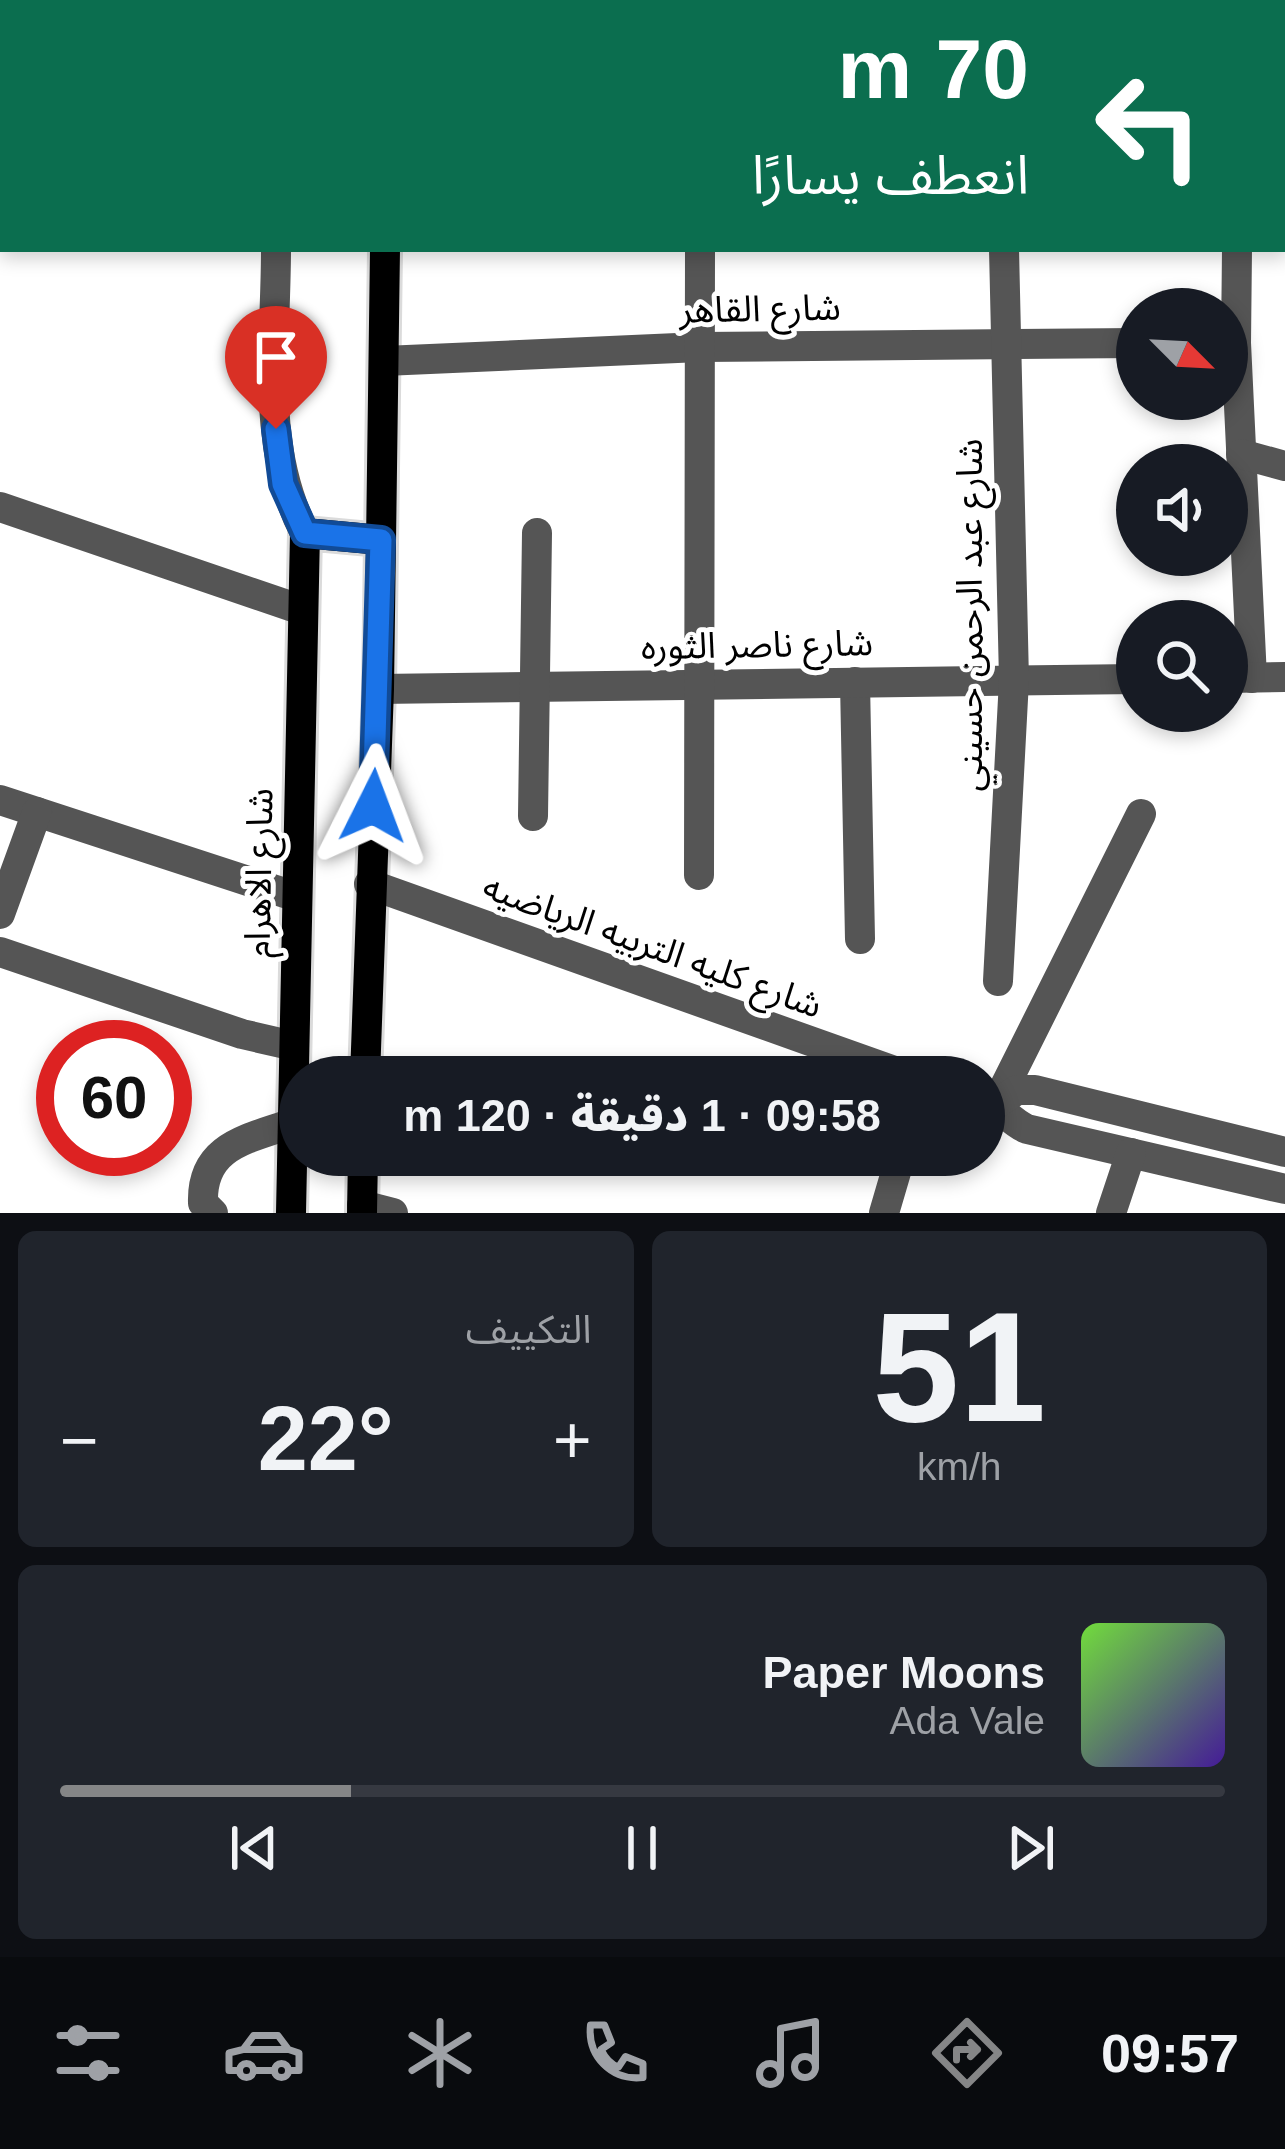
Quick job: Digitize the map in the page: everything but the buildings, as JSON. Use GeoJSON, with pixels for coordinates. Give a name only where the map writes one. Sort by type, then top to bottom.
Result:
{"type":"FeatureCollection","features":[{"type":"Feature","properties":{"kind":"main road"},"geometry":{"type":"LineString","coordinates":[[365,1056],[379,689],[386,252]]}},
{"type":"Feature","properties":{"kind":"main road"},"geometry":{"type":"LineString","coordinates":[[305,533],[381,540]]}},
{"type":"Feature","properties":{"kind":"main road","name":"شارع الاهرام"},"geometry":{"type":"LineString","coordinates":[[294,1056],[305,533]]}},
{"type":"Feature","properties":{"kind":"main road","name":"شارع الاهرام"},"geometry":{"type":"LineString","coordinates":[[291,1213],[292,1176]]}},
{"type":"Feature","properties":{"kind":"main road"},"geometry":{"type":"LineString","coordinates":[[362,1209],[363,1176]]}},
{"type":"Feature","properties":{"kind":"street"},"geometry":{"type":"LineString","coordinates":[[276,252],[278,457],[283,484],[305,533]]}},
{"type":"Feature","properties":{"kind":"street"},"geometry":{"type":"LineString","coordinates":[[699,875],[700,252]]}},
{"type":"Feature","properties":{"kind":"street","name":"شارع عبد الرحمن حسيني"},"geometry":{"type":"LineString","coordinates":[[998,981],[1014,680],[1004,252]]}},
{"type":"Feature","properties":{"kind":"street"},"geometry":{"type":"LineString","coordinates":[[1235,288],[1237,252]]}},
{"type":"Feature","properties":{"kind":"street","name":"شارع القاهر"},"geometry":{"type":"LineString","coordinates":[[384,361],[700,347],[1116,343]]}},
{"type":"Feature","properties":{"kind":"street"},"geometry":{"type":"LineString","coordinates":[[1248,456],[1285,466]]}},
{"type":"Feature","properties":{"kind":"street"},"geometry":{"type":"LineString","coordinates":[[0,507],[302,610]]}},
{"type":"Feature","properties":{"kind":"street"},"geometry":{"type":"LineString","coordinates":[[533,816],[537,533]]}},
{"type":"Feature","properties":{"kind":"street"},"geometry":{"type":"LineString","coordinates":[[1248,678],[1285,677]]}},
{"type":"Feature","properties":{"kind":"street","name":"شارع ناصر الثوره"},"geometry":{"type":"LineString","coordinates":[[379,689],[1116,679]]}},
{"type":"Feature","properties":{"kind":"street"},"geometry":{"type":"LineString","coordinates":[[855,682],[860,939]]}},
{"type":"Feature","properties":{"kind":"street"},"geometry":{"type":"LineString","coordinates":[[0,800],[297,897]]}},
{"type":"Feature","properties":{"kind":"street"},"geometry":{"type":"LineString","coordinates":[[0,914],[37,812]]}},
{"type":"Feature","properties":{"kind":"street"},"geometry":{"type":"LineString","coordinates":[[1005,1073],[1141,814]]}},
{"type":"Feature","properties":{"kind":"street","name":"شارع كليه التربيه الرياضيه"},"geometry":{"type":"LineString","coordinates":[[369,884],[846,1056]]}},
{"type":"Feature","properties":{"kind":"street"},"geometry":{"type":"LineString","coordinates":[[0,952],[242,1034],[294,1046]]}},
{"type":"Feature","properties":{"kind":"street"},"geometry":{"type":"LineString","coordinates":[[1005,1095],[1035,1090],[1285,1152]]}},
{"type":"Feature","properties":{"kind":"street"},"geometry":{"type":"LineString","coordinates":[[1005,1117],[1027,1129],[1285,1189]]}},
{"type":"Feature","properties":{"kind":"street"},"geometry":{"type":"LineString","coordinates":[[213,1213],[203,1203],[202,1180],[214,1160],[232,1145],[279,1128]]}},
{"type":"Feature","properties":{"kind":"street"},"geometry":{"type":"LineString","coordinates":[[1111,1213],[1131,1154]]}},
{"type":"Feature","properties":{"kind":"street"},"geometry":{"type":"LineString","coordinates":[[884,1213],[895,1176]]}},
{"type":"Feature","properties":{"kind":"street"},"geometry":{"type":"LineString","coordinates":[[362,1209],[393,1213]]}},
{"type":"Feature","properties":{"kind":"route"},"geometry":{"type":"LineString","coordinates":[[276,429],[283,484],[305,533],[381,540],[373,806]]}}]}
